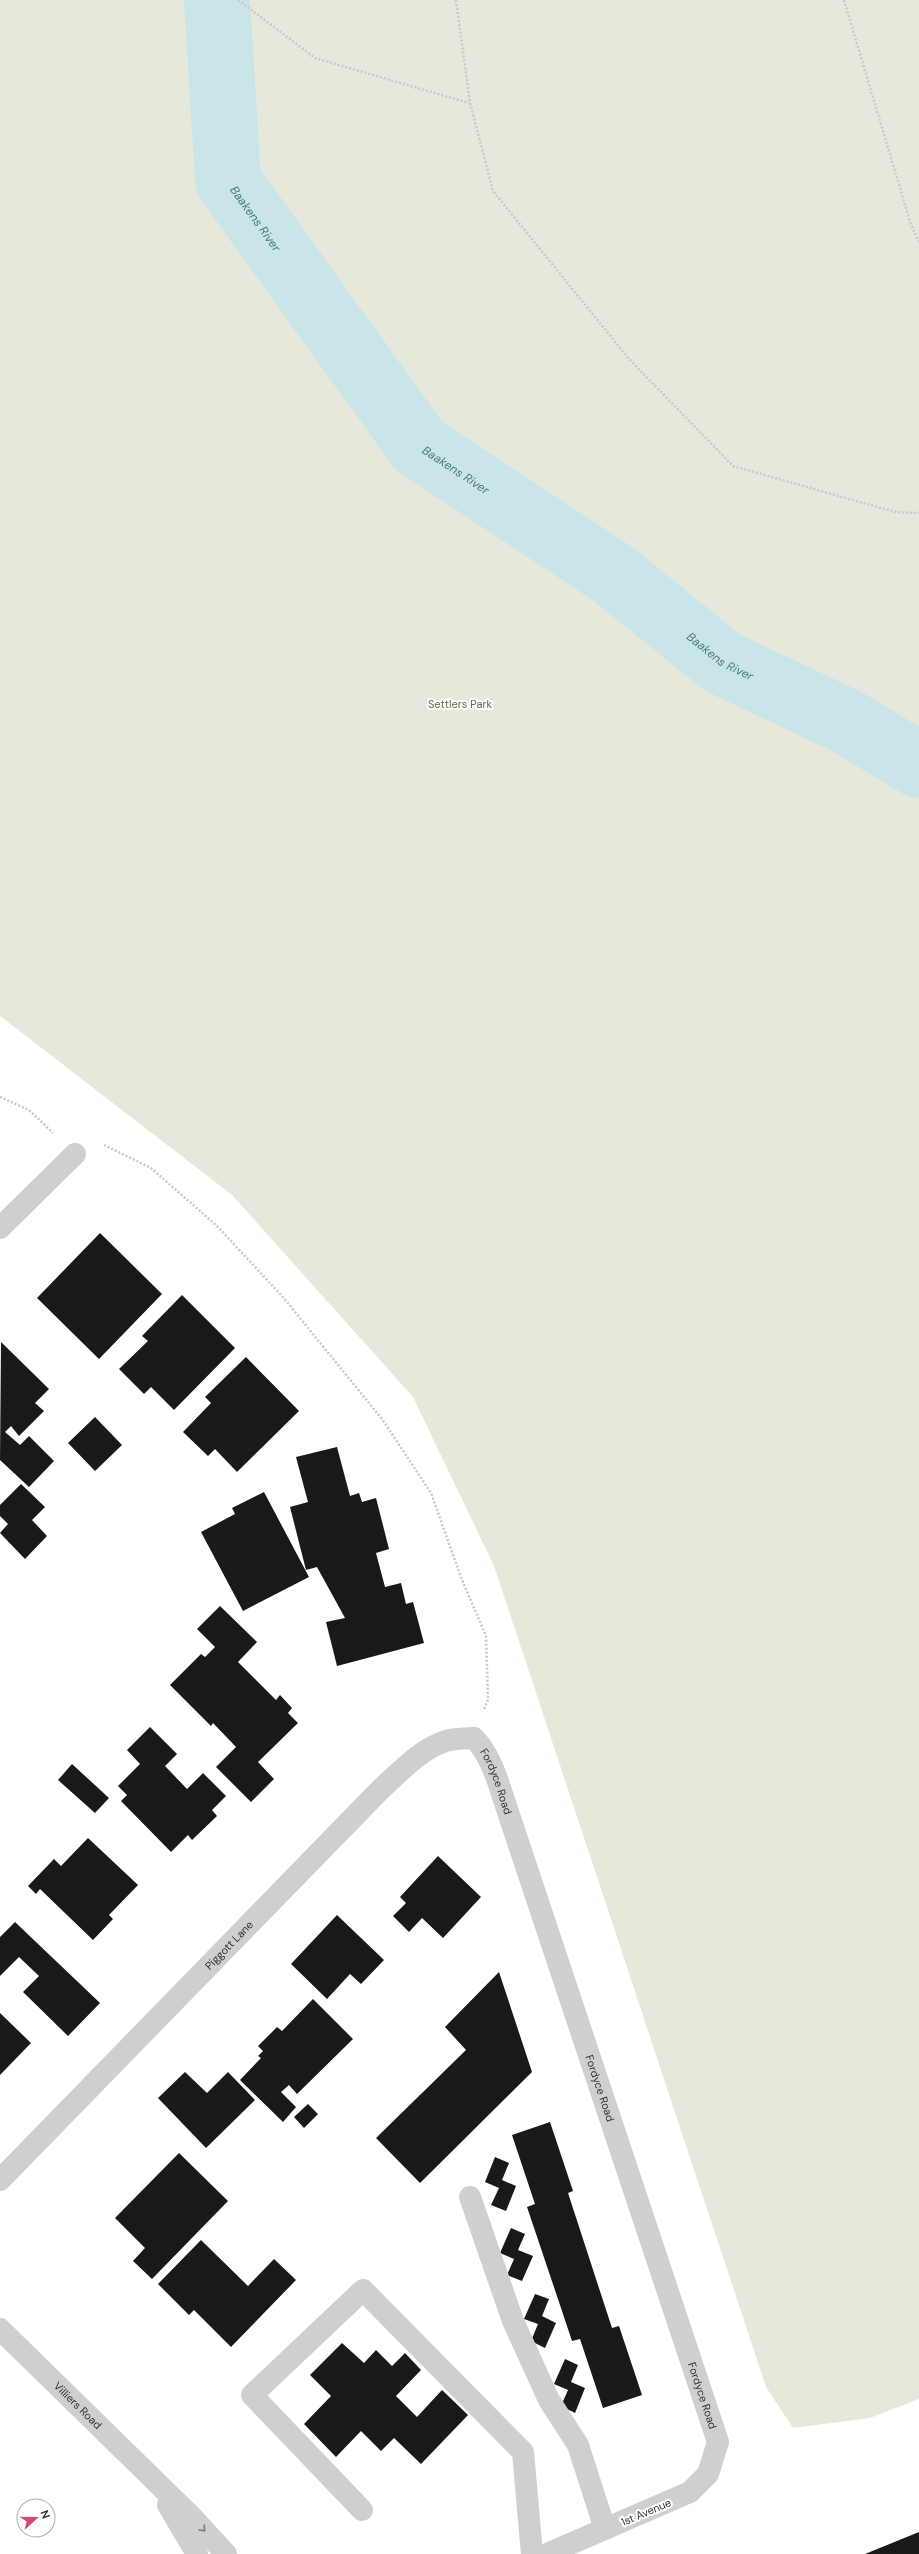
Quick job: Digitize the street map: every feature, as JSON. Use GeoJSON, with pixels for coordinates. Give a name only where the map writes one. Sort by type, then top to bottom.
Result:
{"type":"FeatureCollection","features":[{"type":"Feature","properties":{"kind":"street"},"geometry":{"type":"LineString","coordinates":[[0,1228],[75,1154]]}},
{"type":"Feature","properties":{"kind":"street","name":"Piggott Lane"},"geometry":{"type":"LineString","coordinates":[[0,2180],[380,1790],[414,1759],[433,1746],[447,1740],[474,1738]]}},
{"type":"Feature","properties":{"kind":"street","name":"Fordyce Road"},"geometry":{"type":"LineString","coordinates":[[474,1738],[482,1746],[499,1784],[718,2442]]}},
{"type":"Feature","properties":{"kind":"street"},"geometry":{"type":"LineString","coordinates":[[470,2197],[514,2321],[549,2400],[578,2445],[605,2529]]}},
{"type":"Feature","properties":{"kind":"street"},"geometry":{"type":"LineString","coordinates":[[362,2510],[252,2395],[363,2290],[523,2452],[532,2554]]}},
{"type":"Feature","properties":{"kind":"street","name":"Villiers Road"},"geometry":{"type":"LineString","coordinates":[[0,2329],[154,2482],[191,2516],[226,2554]]}},
{"type":"Feature","properties":{"kind":"street","name":"1st Avenue"},"geometry":{"type":"LineString","coordinates":[[547,2554],[690,2492],[708,2474],[718,2442]]}},
{"type":"Feature","properties":{"kind":"street","name":"Villiers Road"},"geometry":{"type":"LineString","coordinates":[[154,2482],[197,2554]]}},
{"type":"Feature","properties":{"kind":"path"},"geometry":{"type":"LineString","coordinates":[[238,0],[315,58],[470,103]]}},
{"type":"Feature","properties":{"kind":"path"},"geometry":{"type":"LineString","coordinates":[[456,0],[470,103],[493,191],[629,359],[733,466],[895,512],[919,513]]}},
{"type":"Feature","properties":{"kind":"path"},"geometry":{"type":"LineString","coordinates":[[844,0],[911,225],[919,242]]}},
{"type":"Feature","properties":{"kind":"path"},"geometry":{"type":"LineString","coordinates":[[0,1097],[29,1110],[75,1154],[104,1145],[151,1168],[217,1226],[282,1296],[382,1419],[431,1493],[486,1636],[488,1700],[474,1738]]}},
{"type":"Feature","properties":{"kind":"green space","name":"Settlers Park"},"geometry":{"type":"Polygon","coordinates":[[[0,0],[919,0],[919,2399],[870,2418],[793,2428],[766,2387],[494,1566],[413,1397],[232,1195],[0,1016],[0,0]]]}},
{"type":"Feature","properties":{"kind":"building"},"geometry":{"type":"Polygon","coordinates":[[[100,1233],[162,1294],[99,1359],[37,1298],[100,1233]]]}},
{"type":"Feature","properties":{"kind":"building"},"geometry":{"type":"Polygon","coordinates":[[[182,1295],[235,1348],[174,1410],[151,1387],[144,1394],[119,1369],[148,1341],[142,1336],[182,1295]]]}},
{"type":"Feature","properties":{"kind":"building"},"geometry":{"type":"Polygon","coordinates":[[[1,1342],[49,1389],[35,1403],[44,1411],[19,1436],[11,1426],[5,1432],[20,1445],[29,1436],[54,1461],[29,1487],[0,1460],[1,1342]]]}},
{"type":"Feature","properties":{"kind":"building"},"geometry":{"type":"Polygon","coordinates":[[[246,1357],[299,1411],[237,1472],[215,1449],[208,1456],[183,1432],[211,1403],[205,1397],[246,1357]]]}},
{"type":"Feature","properties":{"kind":"building"},"geometry":{"type":"Polygon","coordinates":[[[95,1417],[122,1445],[95,1471],[68,1443],[95,1417]]]}},
{"type":"Feature","properties":{"kind":"building"},"geometry":{"type":"Polygon","coordinates":[[[337,1447],[350,1496],[359,1493],[362,1502],[376,1498],[389,1549],[376,1553],[385,1587],[401,1583],[406,1604],[413,1602],[424,1643],[337,1666],[326,1622],[345,1618],[317,1567],[306,1570],[290,1507],[308,1502],[296,1457],[337,1447]]]}},
{"type":"Feature","properties":{"kind":"building"},"geometry":{"type":"Polygon","coordinates":[[[21,1484],[45,1507],[32,1520],[47,1536],[25,1559],[0,1533],[8,1524],[0,1516],[0,1505],[21,1484]]]}},
{"type":"Feature","properties":{"kind":"building"},"geometry":{"type":"Polygon","coordinates":[[[264,1492],[309,1577],[243,1611],[201,1532],[235,1514],[232,1508],[264,1492]]]}},
{"type":"Feature","properties":{"kind":"building"},"geometry":{"type":"Polygon","coordinates":[[[220,1606],[257,1642],[238,1662],[276,1700],[280,1695],[292,1708],[288,1713],[298,1723],[258,1762],[274,1779],[251,1802],[216,1767],[236,1747],[213,1723],[211,1726],[170,1685],[201,1654],[205,1657],[215,1647],[197,1629],[220,1606]]]}},
{"type":"Feature","properties":{"kind":"building"},"geometry":{"type":"Polygon","coordinates":[[[150,1727],[177,1754],[165,1766],[187,1789],[203,1773],[226,1796],[212,1810],[217,1816],[192,1840],[188,1835],[171,1852],[121,1801],[127,1795],[118,1786],[140,1764],[127,1750],[150,1727]]]}},
{"type":"Feature","properties":{"kind":"building"},"geometry":{"type":"Polygon","coordinates":[[[72,1764],[109,1798],[95,1813],[58,1780],[72,1764]]]}},
{"type":"Feature","properties":{"kind":"building"},"geometry":{"type":"Polygon","coordinates":[[[88,1838],[138,1885],[109,1915],[113,1919],[93,1940],[40,1889],[36,1894],[28,1886],[54,1859],[61,1866],[88,1838]]]}},
{"type":"Feature","properties":{"kind":"building"},"geometry":{"type":"Polygon","coordinates":[[[438,1856],[481,1897],[443,1938],[422,1918],[409,1932],[393,1916],[406,1903],[400,1897],[438,1856]]]}},
{"type":"Feature","properties":{"kind":"building"},"geometry":{"type":"Polygon","coordinates":[[[337,1915],[384,1960],[361,1984],[350,1974],[327,1999],[291,1964],[337,1915]]]}},
{"type":"Feature","properties":{"kind":"building"},"geometry":{"type":"Polygon","coordinates":[[[15,1922],[100,2003],[68,2036],[23,1992],[39,1976],[19,1957],[0,1976],[0,1937],[15,1922]]]}},
{"type":"Feature","properties":{"kind":"building"},"geometry":{"type":"Polygon","coordinates":[[[499,1972],[532,2072],[420,2183],[376,2138],[466,2050],[445,2027],[499,1972]]]}},
{"type":"Feature","properties":{"kind":"building"},"geometry":{"type":"Polygon","coordinates":[[[313,1999],[353,2039],[297,2094],[289,2085],[281,2092],[296,2107],[283,2122],[240,2080],[261,2058],[258,2056],[263,2051],[258,2046],[277,2027],[282,2031],[313,1999]]]}},
{"type":"Feature","properties":{"kind":"building"},"geometry":{"type":"Polygon","coordinates":[[[0,2013],[31,2043],[0,2075],[0,2013]]]}},
{"type":"Feature","properties":{"kind":"building"},"geometry":{"type":"Polygon","coordinates":[[[185,2072],[207,2093],[228,2072],[255,2100],[206,2148],[158,2098],[185,2072]]]}},
{"type":"Feature","properties":{"kind":"building"},"geometry":{"type":"Polygon","coordinates":[[[308,2104],[318,2114],[304,2128],[294,2117],[308,2104]]]}},
{"type":"Feature","properties":{"kind":"building"},"geometry":{"type":"Polygon","coordinates":[[[550,2122],[573,2191],[568,2193],[612,2328],[619,2326],[642,2395],[603,2408],[580,2339],[572,2341],[527,2207],[535,2204],[512,2135],[550,2122]]]}},
{"type":"Feature","properties":{"kind":"building"},"geometry":{"type":"Polygon","coordinates":[[[179,2153],[228,2201],[152,2279],[133,2261],[145,2248],[115,2218],[179,2153]]]}},
{"type":"Feature","properties":{"kind":"building"},"geometry":{"type":"Polygon","coordinates":[[[495,2157],[509,2163],[502,2180],[516,2186],[506,2211],[491,2205],[499,2188],[485,2182],[495,2157]]]}},
{"type":"Feature","properties":{"kind":"building"},"geometry":{"type":"Polygon","coordinates":[[[511,2228],[525,2234],[518,2250],[533,2256],[522,2281],[507,2275],[514,2259],[500,2253],[511,2228]]]}},
{"type":"Feature","properties":{"kind":"building"},"geometry":{"type":"Polygon","coordinates":[[[201,2240],[248,2286],[274,2259],[296,2280],[231,2347],[194,2310],[189,2315],[158,2284],[201,2240]]]}},
{"type":"Feature","properties":{"kind":"building"},"geometry":{"type":"Polygon","coordinates":[[[535,2294],[549,2299],[542,2316],[556,2323],[545,2348],[531,2341],[538,2324],[524,2319],[535,2294]]]}},
{"type":"Feature","properties":{"kind":"building"},"geometry":{"type":"Polygon","coordinates":[[[342,2343],[364,2363],[376,2350],[392,2366],[405,2353],[421,2370],[396,2396],[417,2417],[442,2390],[468,2415],[421,2464],[394,2438],[381,2451],[361,2431],[336,2457],[304,2424],[331,2396],[310,2375],[342,2343]]]}},
{"type":"Feature","properties":{"kind":"building"},"geometry":{"type":"Polygon","coordinates":[[[565,2359],[578,2365],[571,2382],[585,2388],[575,2413],[561,2406],[568,2390],[554,2384],[565,2359]]]}},
{"type":"Feature","properties":{"kind":"building"},"geometry":{"type":"Polygon","coordinates":[[[919,2532],[919,2554],[865,2554],[919,2532]]]}},
{"type":"Feature","properties":{"kind":"waterway","name":"Baakens River"},"geometry":{"type":"LineString","coordinates":[[217,0],[228,181],[419,446],[613,574],[723,663],[846,721],[919,765]]}}]}
